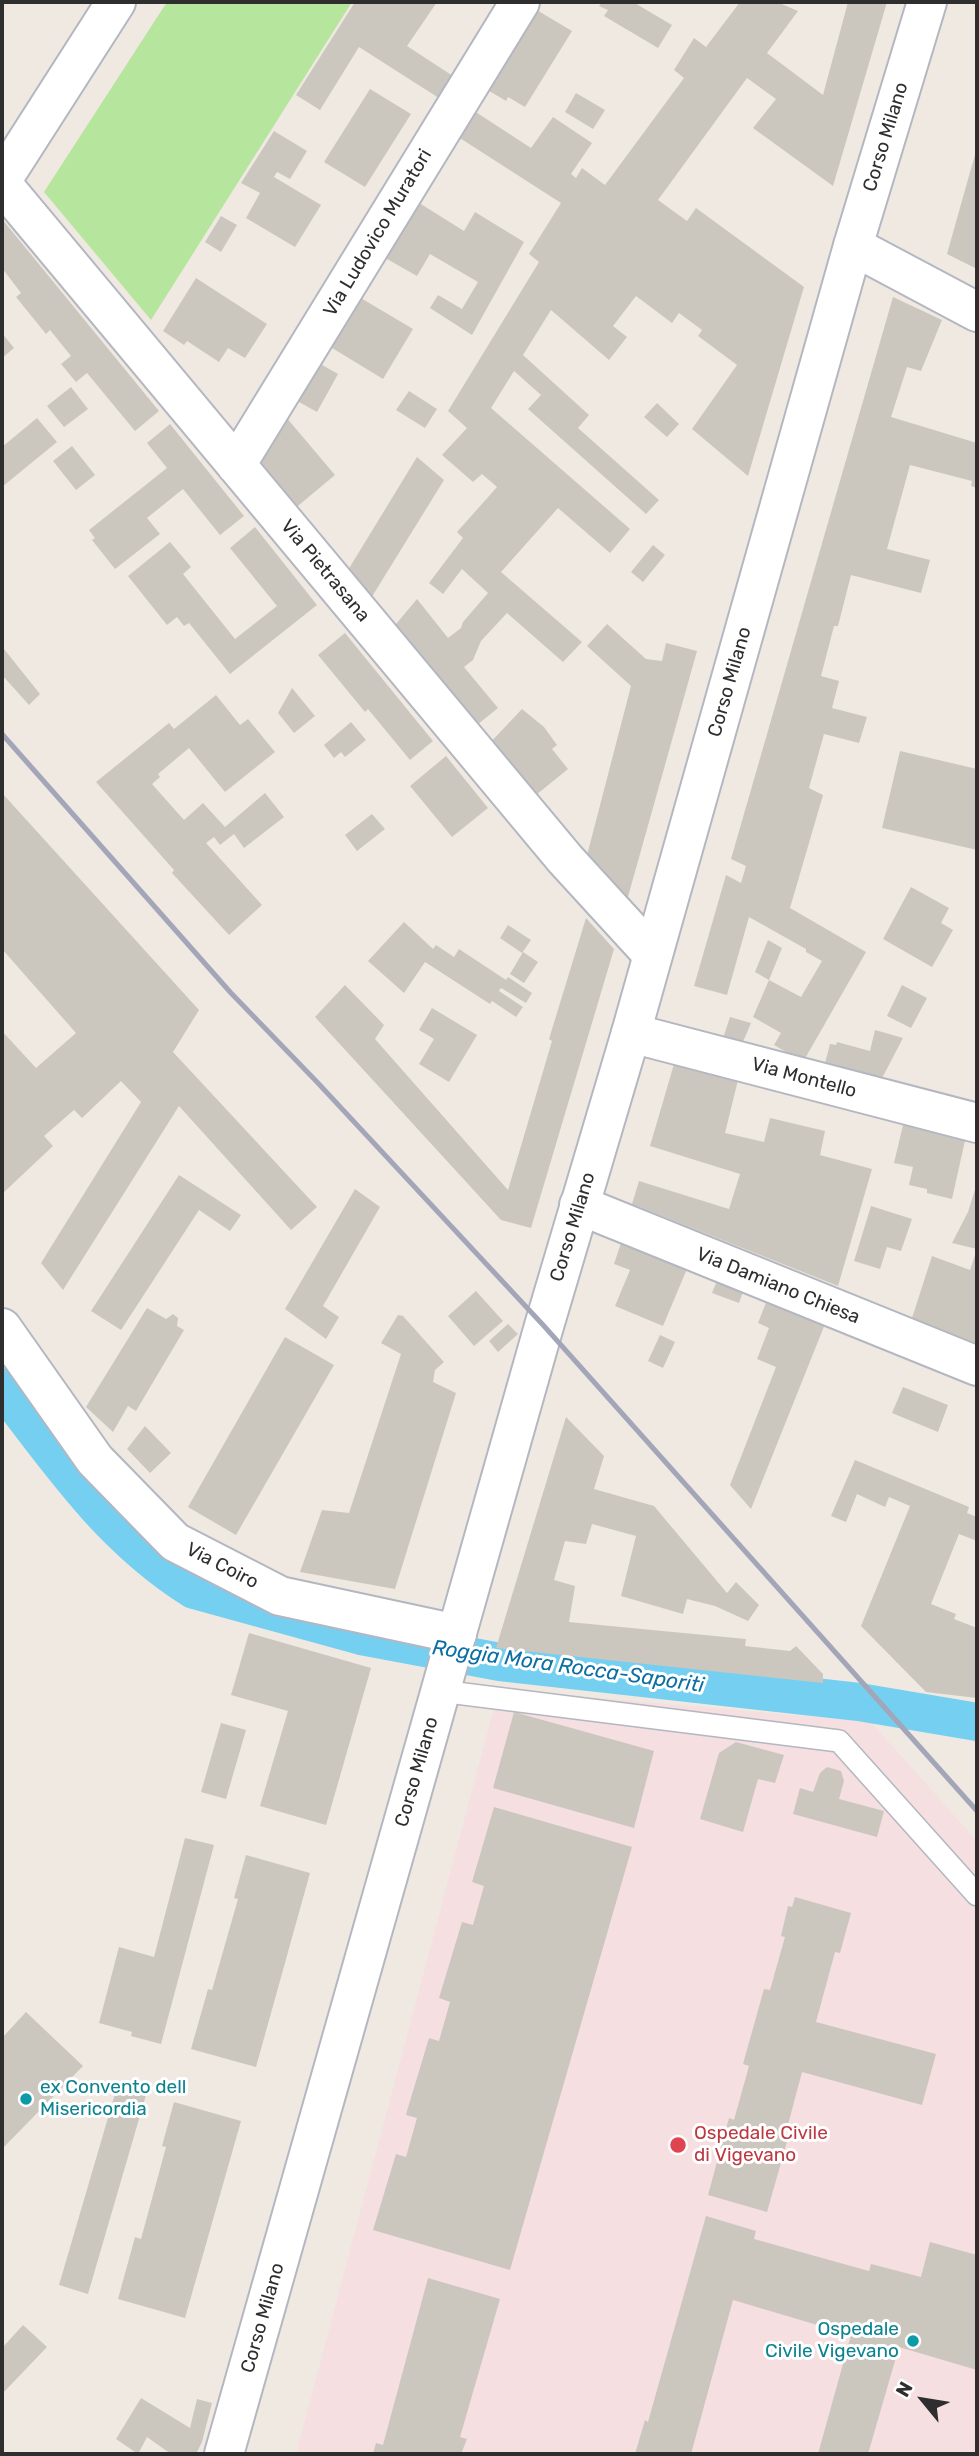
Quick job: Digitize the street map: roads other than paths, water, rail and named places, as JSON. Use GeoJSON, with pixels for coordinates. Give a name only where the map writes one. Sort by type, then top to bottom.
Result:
{"type":"FeatureCollection","features":[{"type":"Feature","properties":{"kind":"street"},"geometry":{"type":"LineString","coordinates":[[2,182],[116,2]]}},
{"type":"Feature","properties":{"kind":"street","name":"Via Ludovico Muratori"},"geometry":{"type":"LineString","coordinates":[[236,465],[520,2]]}},
{"type":"Feature","properties":{"kind":"street","name":"Corso Milano"},"geometry":{"type":"LineString","coordinates":[[224,2454],[579,1205],[631,1033],[853,246],[927,2]]}},
{"type":"Feature","properties":{"kind":"street","name":"Via Pietrasana"},"geometry":{"type":"LineString","coordinates":[[2,182],[565,859],[652,954]]}},
{"type":"Feature","properties":{"kind":"street"},"geometry":{"type":"LineString","coordinates":[[853,246],[977,312]]}},
{"type":"Feature","properties":{"kind":"street","name":"Via Montello"},"geometry":{"type":"LineString","coordinates":[[631,1033],[977,1123]]}},
{"type":"Feature","properties":{"kind":"street","name":"Via Damiano Chiesa"},"geometry":{"type":"LineString","coordinates":[[579,1205],[977,1366]]}},
{"type":"Feature","properties":{"kind":"street","name":"Via Coiro"},"geometry":{"type":"LineString","coordinates":[[2,1328],[95,1460],[175,1542],[281,1596],[456,1636]]}},
{"type":"Feature","properties":{"kind":"lane"},"geometry":{"type":"LineString","coordinates":[[441,1690],[839,1741],[977,1895]]}},
{"type":"Feature","properties":{"kind":"waterway","name":"Roggia Mora Rocca-Saporiti"},"geometry":{"type":"LineString","coordinates":[[2,1387],[66,1471],[112,1523],[165,1570],[194,1590],[361,1636],[500,1662],[859,1702],[977,1722]]}},
{"type":"Feature","properties":{"kind":"railway"},"geometry":{"type":"LineString","coordinates":[[2,734],[231,993],[544,1326],[977,1811]]}},
{"type":"Feature","properties":{"kind":"place","name":"ex Convento dell Misericordia"},"geometry":{"type":"Point","coordinates":[26,2099]}},
{"type":"Feature","properties":{"kind":"place","name":"Ospedale Civile di Vigevano"},"geometry":{"type":"Point","coordinates":[678,2145]}},
{"type":"Feature","properties":{"kind":"place","name":"Ospedale Civile Vigevano"},"geometry":{"type":"Point","coordinates":[913,2341]}}]}
